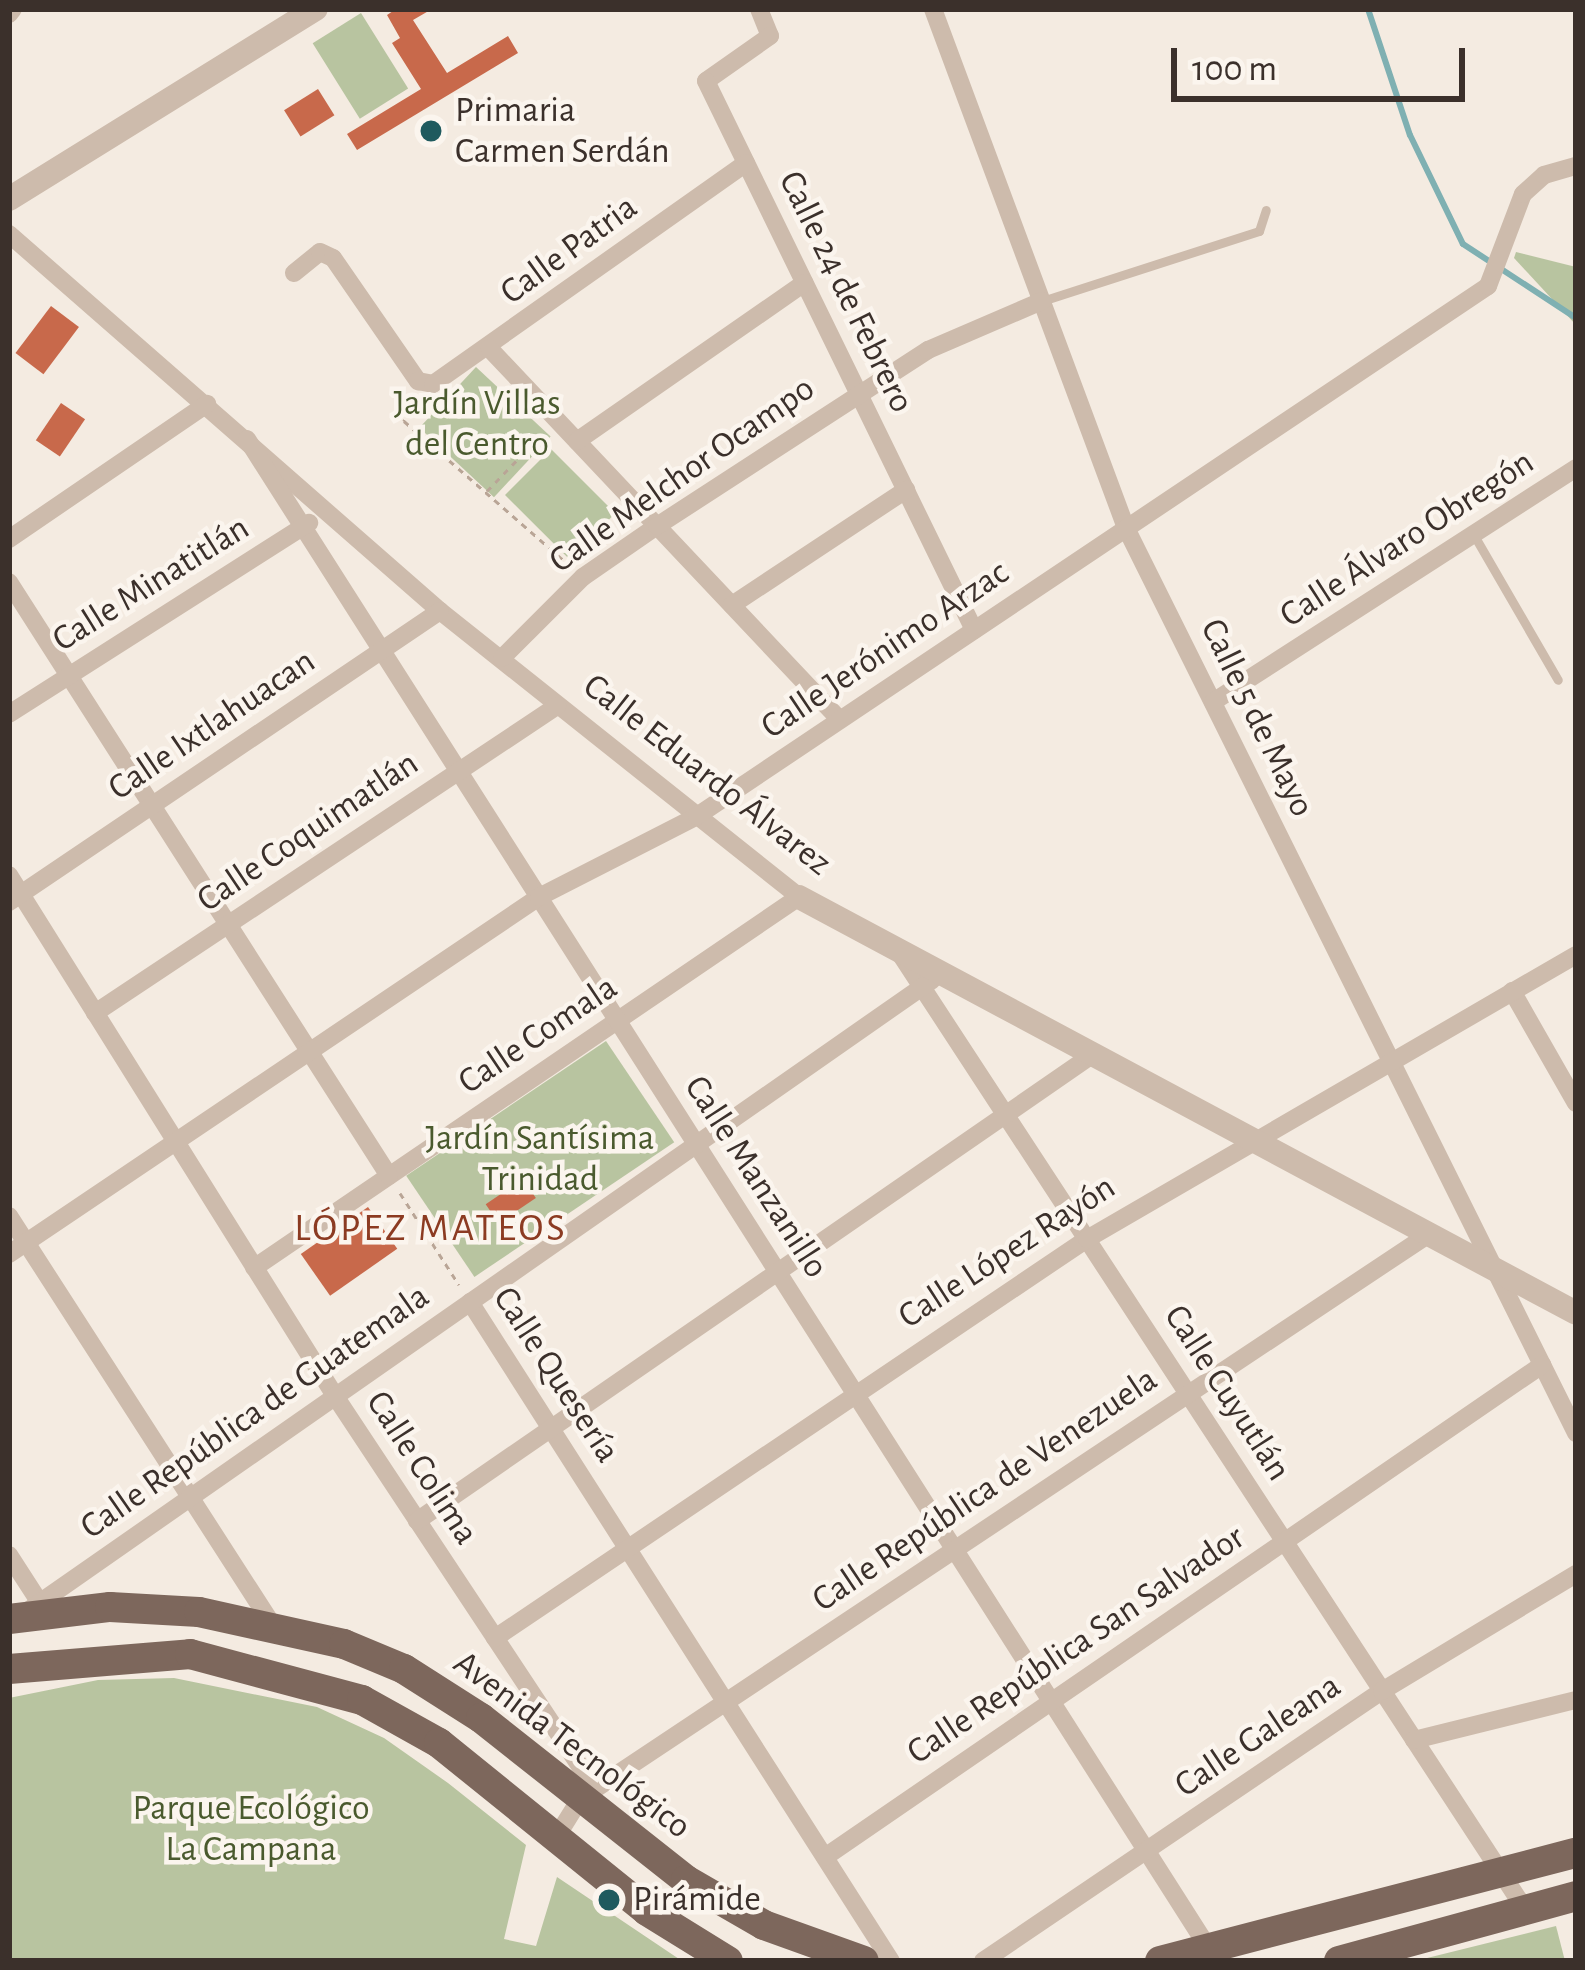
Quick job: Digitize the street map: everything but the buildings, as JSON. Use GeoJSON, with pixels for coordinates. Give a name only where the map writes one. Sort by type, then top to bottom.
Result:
{"type":"FeatureCollection","features":[{"type":"Feature","properties":{"kind":"main road","name":"Avenida Tecnológico"},"geometry":{"type":"LineString","coordinates":[[23,1613],[110,1606],[272,1624],[404,1669],[587,1794],[686,1880],[764,1925],[864,1961]]}},
{"type":"Feature","properties":{"kind":"main road"},"geometry":{"type":"LineString","coordinates":[[9,1669],[142,1652],[298,1677],[403,1721],[557,1836],[647,1911],[728,1961]]}},
{"type":"Feature","properties":{"kind":"main road"},"geometry":{"type":"LineString","coordinates":[[1160,1961],[1576,1853]]}},
{"type":"Feature","properties":{"kind":"main road"},"geometry":{"type":"LineString","coordinates":[[1339,1961],[1576,1897]]}},
{"type":"Feature","properties":{"kind":"street"},"geometry":{"type":"LineString","coordinates":[[9,199],[316,9]]}},
{"type":"Feature","properties":{"kind":"street","name":"Calle 24 de Febrero"},"geometry":{"type":"LineString","coordinates":[[759,9],[770,36],[706,81],[974,630]]}},
{"type":"Feature","properties":{"kind":"street","name":"Calle 5 de Mayo"},"geometry":{"type":"LineString","coordinates":[[933,9],[1126,528],[1576,1433]]}},
{"type":"Feature","properties":{"kind":"street","name":"Calle Patria"},"geometry":{"type":"LineString","coordinates":[[433,384],[746,163]]}},
{"type":"Feature","properties":{"kind":"street","name":"Calle Jerónimo Arzac"},"geometry":{"type":"LineString","coordinates":[[17,1248],[539,897],[697,816],[1488,286],[1531,183],[1576,166]]}},
{"type":"Feature","properties":{"kind":"street","name":"Calle Eduardo Álvarez"},"geometry":{"type":"LineString","coordinates":[[9,234],[440,611],[799,897],[898,951],[931,980],[1091,1055],[1576,1313]]}},
{"type":"Feature","properties":{"kind":"street"},"geometry":{"type":"LineString","coordinates":[[294,273],[320,252],[334,258],[418,381],[433,384]]}},
{"type":"Feature","properties":{"kind":"street"},"geometry":{"type":"LineString","coordinates":[[577,440],[804,283]]}},
{"type":"Feature","properties":{"kind":"street","name":"Calle Melchor Ocampo"},"geometry":{"type":"LineString","coordinates":[[502,658],[583,577],[657,526],[928,350],[1042,301]]}},
{"type":"Feature","properties":{"kind":"street"},"geometry":{"type":"LineString","coordinates":[[489,348],[840,720]]}},
{"type":"Feature","properties":{"kind":"street"},"geometry":{"type":"LineString","coordinates":[[9,539],[207,404]]}},
{"type":"Feature","properties":{"kind":"street","name":"Calle Manzanillo"},"geometry":{"type":"LineString","coordinates":[[247,439],[1209,1949]]}},
{"type":"Feature","properties":{"kind":"street","name":"Calle Álvaro Obregón"},"geometry":{"type":"LineString","coordinates":[[1213,702],[1576,468]]}},
{"type":"Feature","properties":{"kind":"street"},"geometry":{"type":"LineString","coordinates":[[732,605],[906,490]]}},
{"type":"Feature","properties":{"kind":"street","name":"Calle Minatitlán"},"geometry":{"type":"LineString","coordinates":[[9,713],[328,511]]}},
{"type":"Feature","properties":{"kind":"street"},"geometry":{"type":"LineString","coordinates":[[9,582],[389,1176]]}},
{"type":"Feature","properties":{"kind":"street","name":"Calle Ixtlahuacan"},"geometry":{"type":"LineString","coordinates":[[15,898],[440,611]]}},
{"type":"Feature","properties":{"kind":"street","name":"Calle Coquimatlán"},"geometry":{"type":"LineString","coordinates":[[95,1013],[557,706]]}},
{"type":"Feature","properties":{"kind":"street","name":"Calle Colima"},"geometry":{"type":"LineString","coordinates":[[9,875],[15,898],[95,1013],[335,1396],[546,1715],[587,1794]]}},
{"type":"Feature","properties":{"kind":"street","name":"Calle Comala"},"geometry":{"type":"LineString","coordinates":[[254,1268],[799,897]]}},
{"type":"Feature","properties":{"kind":"street","name":"Calle López Rayón"},"geometry":{"type":"LineString","coordinates":[[495,1638],[853,1390],[1087,1239],[1249,1140],[1576,955]]}},
{"type":"Feature","properties":{"kind":"street","name":"Calle Cuyutlán"},"geometry":{"type":"LineString","coordinates":[[931,980],[1005,1114],[1526,1910]]}},
{"type":"Feature","properties":{"kind":"street","name":"Calle República de Guatemala"},"geometry":{"type":"LineString","coordinates":[[23,1613],[931,980]]}},
{"type":"Feature","properties":{"kind":"street"},"geometry":{"type":"LineString","coordinates":[[1512,991],[1576,1101]]}},
{"type":"Feature","properties":{"kind":"street"},"geometry":{"type":"LineString","coordinates":[[418,1521],[1091,1055]]}},
{"type":"Feature","properties":{"kind":"street"},"geometry":{"type":"LineString","coordinates":[[9,1216],[17,1248],[272,1624]]}},
{"type":"Feature","properties":{"kind":"street","name":"Calle República de Venezuela"},"geometry":{"type":"LineString","coordinates":[[587,1794],[1426,1236]]}},
{"type":"Feature","properties":{"kind":"street","name":"Calle Quesería"},"geometry":{"type":"LineString","coordinates":[[470,1302],[891,1961]]}},
{"type":"Feature","properties":{"kind":"street","name":"Calle República San Salvador"},"geometry":{"type":"LineString","coordinates":[[825,1857],[1542,1364]]}},
{"type":"Feature","properties":{"kind":"street"},"geometry":{"type":"LineString","coordinates":[[9,1555],[23,1613]]}},
{"type":"Feature","properties":{"kind":"street","name":"Calle Galeana"},"geometry":{"type":"LineString","coordinates":[[983,1961],[1382,1691],[1576,1574]]}},
{"type":"Feature","properties":{"kind":"street"},"geometry":{"type":"LineString","coordinates":[[1414,1740],[1576,1700]]}},
{"type":"Feature","properties":{"kind":"street"},"geometry":{"type":"LineString","coordinates":[[512,1744],[546,1715]]}},
{"type":"Feature","properties":{"kind":"street"},"geometry":{"type":"LineString","coordinates":[[557,1836],[587,1794]]}},
{"type":"Feature","properties":{"kind":"lane"},"geometry":{"type":"LineString","coordinates":[[1042,301],[1259,231],[1266,210]]}},
{"type":"Feature","properties":{"kind":"lane"},"geometry":{"type":"LineString","coordinates":[[1475,537],[1558,680]]}},
{"type":"Feature","properties":{"kind":"path"},"geometry":{"type":"LineString","coordinates":[[433,384],[404,421],[583,577]]}},
{"type":"Feature","properties":{"kind":"path"},"geometry":{"type":"LineString","coordinates":[[486,492],[556,419]]}},
{"type":"Feature","properties":{"kind":"path","name":"Calle Quesería"},"geometry":{"type":"LineString","coordinates":[[389,1176],[470,1302]]}},
{"type":"Feature","properties":{"kind":"green space"},"geometry":{"type":"Polygon","coordinates":[[[361,13],[408,88],[360,119],[313,43],[361,13]]]}},
{"type":"Feature","properties":{"kind":"green space"},"geometry":{"type":"Polygon","coordinates":[[[1516,252],[1576,267],[1576,325],[1514,258],[1516,252]]]}},
{"type":"Feature","properties":{"kind":"green space","name":"Jardín Villas del Centro"},"geometry":{"type":"Polygon","coordinates":[[[476,367],[551,437],[494,497],[419,428],[476,367]]]}},
{"type":"Feature","properties":{"kind":"green space"},"geometry":{"type":"Polygon","coordinates":[[[551,449],[615,513],[569,559],[505,495],[551,449]]]}},
{"type":"Feature","properties":{"kind":"green space","name":"Jardín Santísima Trinidad"},"geometry":{"type":"Polygon","coordinates":[[[606,1041],[674,1142],[474,1277],[406,1176],[606,1041]]]}},
{"type":"Feature","properties":{"kind":"green space","name":"Parque Ecológico La Campana"},"geometry":{"type":"Polygon","coordinates":[[[174,1678],[317,1707],[384,1738],[448,1783],[526,1845],[504,1939],[536,1946],[557,1877],[682,1961],[9,1961],[9,1698],[98,1680],[174,1678]]]}},
{"type":"Feature","properties":{"kind":"green space"},"geometry":{"type":"Polygon","coordinates":[[[1556,1926],[1565,1961],[1415,1961],[1556,1926]]]}},
{"type":"Feature","properties":{"kind":"waterway"},"geometry":{"type":"LineString","coordinates":[[1368,9],[1410,135],[1463,244],[1576,318]]}},
{"type":"Feature","properties":{"kind":"place","name":"Primaria Carmen Serdán"},"geometry":{"type":"Point","coordinates":[431,131]}},
{"type":"Feature","properties":{"kind":"place","name":"Pirámide"},"geometry":{"type":"Point","coordinates":[609,1900]}},
{"type":"Feature","properties":{"kind":"district","name":"LÓPEZ MATEOS"},"geometry":{"type":"Point","coordinates":[431,1229]}}]}
